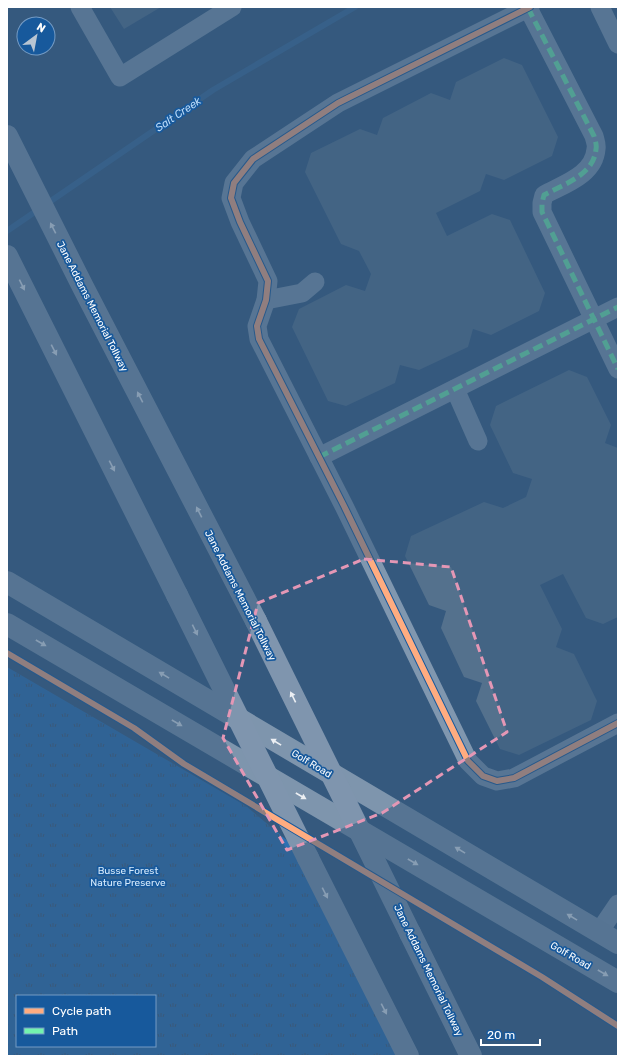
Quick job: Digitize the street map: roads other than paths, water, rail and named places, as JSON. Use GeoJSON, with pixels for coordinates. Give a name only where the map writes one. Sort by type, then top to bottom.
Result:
{"type":"FeatureCollection","features":[{"type":"Feature","properties":{"kind":"highway","name":"Jane Addams Memorial Tollway"},"geometry":{"type":"LineString","coordinates":[[10,142],[83,287],[256,621],[471,1056]]}},
{"type":"Feature","properties":{"kind":"highway"},"geometry":{"type":"LineString","coordinates":[[7,256],[408,1056]]}},
{"type":"Feature","properties":{"kind":"main road","name":"Golf Road"},"geometry":{"type":"LineString","coordinates":[[7,582],[618,944]]}},
{"type":"Feature","properties":{"kind":"main road","name":"Golf Road"},"geometry":{"type":"LineString","coordinates":[[7,624],[618,982]]}},
{"type":"Feature","properties":{"kind":"street"},"geometry":{"type":"LineString","coordinates":[[80,7],[120,77],[232,7]]}},
{"type":"Feature","properties":{"kind":"street"},"geometry":{"type":"LineString","coordinates":[[600,7],[618,44]]}},
{"type":"Feature","properties":{"kind":"street"},"geometry":{"type":"LineString","coordinates":[[618,369],[542,212],[544,195],[585,173],[593,160],[597,148],[594,136],[529,8],[338,103],[253,159],[234,183],[231,198],[240,222],[268,281],[266,300],[257,326],[259,339],[319,457],[468,761],[483,776],[497,781],[514,778],[618,723]]}},
{"type":"Feature","properties":{"kind":"street"},"geometry":{"type":"LineString","coordinates":[[266,300],[302,293],[315,282]]}},
{"type":"Feature","properties":{"kind":"street"},"geometry":{"type":"LineString","coordinates":[[319,457],[618,307]]}},
{"type":"Feature","properties":{"kind":"street"},"geometry":{"type":"LineString","coordinates":[[455,389],[478,441]]}},
{"type":"Feature","properties":{"kind":"street"},"geometry":{"type":"LineString","coordinates":[[599,932],[618,904]]}},
{"type":"Feature","properties":{"kind":"waterway","name":"Salt Creek"},"geometry":{"type":"LineString","coordinates":[[7,231],[213,90],[355,7]]}},
{"type":"Feature","properties":{"kind":"park label","name":"Busse Forest Nature Preserve"},"geometry":{"type":"Point","coordinates":[128,876]}}]}
